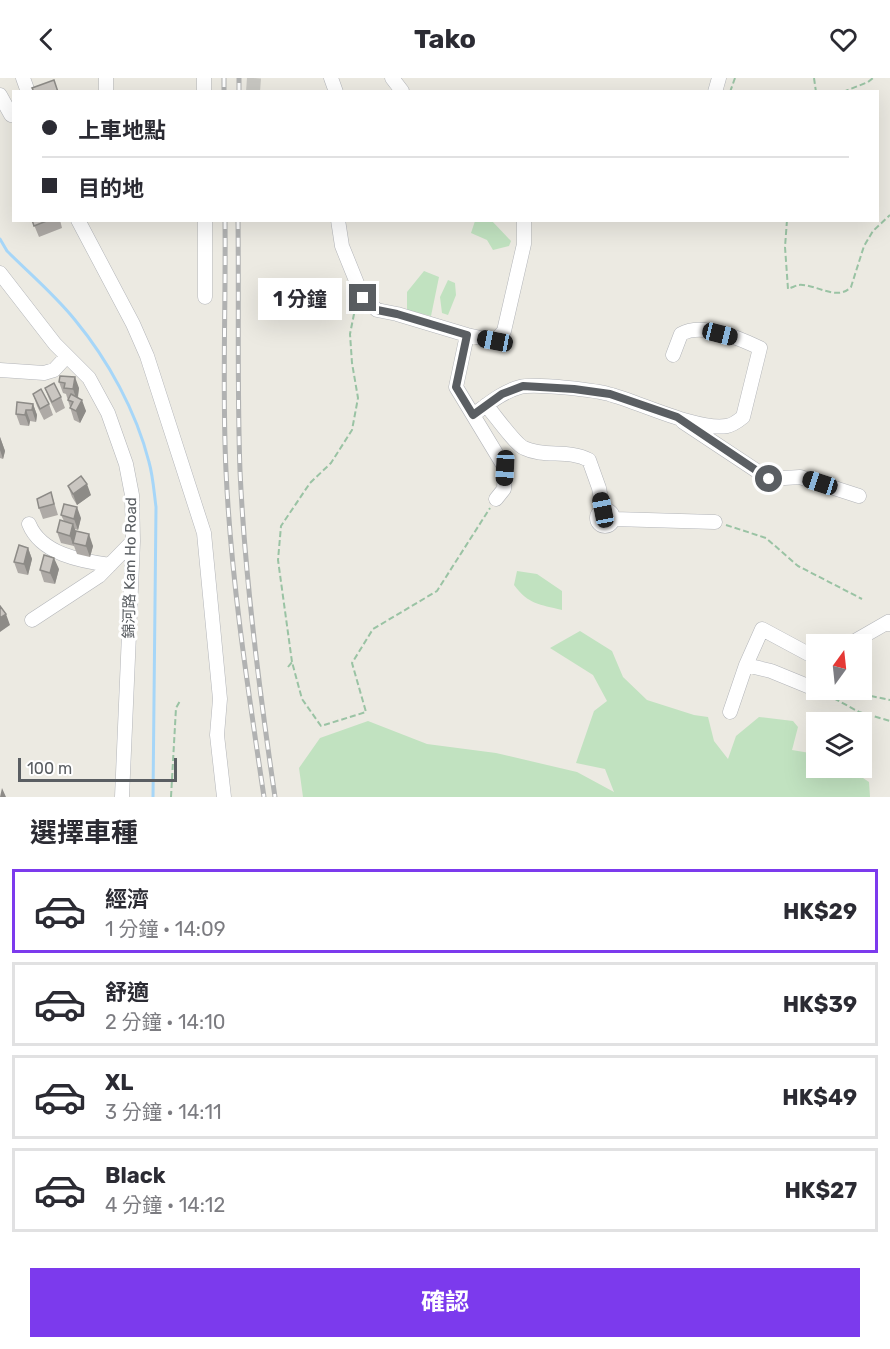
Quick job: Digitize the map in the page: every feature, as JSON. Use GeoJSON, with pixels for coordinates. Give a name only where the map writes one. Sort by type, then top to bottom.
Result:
{"type":"FeatureCollection","features":[{"type":"Feature","properties":{"kind":"street"},"geometry":{"type":"LineString","coordinates":[[392,78],[401,90]]}},
{"type":"Feature","properties":{"kind":"street"},"geometry":{"type":"LineString","coordinates":[[0,95],[11,115]]}},
{"type":"Feature","properties":{"kind":"street"},"geometry":{"type":"LineString","coordinates":[[79,222],[133,324],[147,356],[204,533],[220,699],[217,735],[224,797]]}},
{"type":"Feature","properties":{"kind":"street"},"geometry":{"type":"LineString","coordinates":[[205,222],[205,297]]}},
{"type":"Feature","properties":{"kind":"street"},"geometry":{"type":"LineString","coordinates":[[338,222],[342,246],[363,298],[377,310],[495,341],[504,332],[524,244],[524,222]]}},
{"type":"Feature","properties":{"kind":"street","name":"錦河路 Kam Ho Road"},"geometry":{"type":"LineString","coordinates":[[0,273],[50,338],[89,378],[97,390],[126,464],[132,495],[133,541],[122,797]]}},
{"type":"Feature","properties":{"kind":"street"},"geometry":{"type":"LineString","coordinates":[[473,415],[502,394],[523,386],[610,394],[677,417],[715,426],[728,426],[743,417],[760,348],[740,339],[701,329],[688,330],[681,334],[673,355]]}},
{"type":"Feature","properties":{"kind":"street"},"geometry":{"type":"LineString","coordinates":[[467,335],[456,387],[505,468],[504,489],[496,499]]}},
{"type":"Feature","properties":{"kind":"street"},"geometry":{"type":"LineString","coordinates":[[0,370],[44,373],[54,370],[67,356]]}},
{"type":"Feature","properties":{"kind":"street"},"geometry":{"type":"LineString","coordinates":[[486,405],[522,448],[580,456],[589,460],[609,514],[715,522]]}},
{"type":"Feature","properties":{"kind":"street"},"geometry":{"type":"LineString","coordinates":[[677,417],[769,479],[800,477],[859,496]]}},
{"type":"Feature","properties":{"kind":"street"},"geometry":{"type":"LineString","coordinates":[[29,524],[37,539],[58,552],[82,562],[110,564]]}},
{"type":"Feature","properties":{"kind":"street"},"geometry":{"type":"LineString","coordinates":[[32,620],[99,576],[133,541]]}},
{"type":"Feature","properties":{"kind":"street"},"geometry":{"type":"LineString","coordinates":[[868,634],[889,622]]}},
{"type":"Feature","properties":{"kind":"street"},"geometry":{"type":"LineString","coordinates":[[729,712],[762,629],[806,653]]}},
{"type":"Feature","properties":{"kind":"street"},"geometry":{"type":"LineString","coordinates":[[746,665],[771,671],[806,685]]}},
{"type":"Feature","properties":{"kind":"path"},"geometry":{"type":"LineString","coordinates":[[848,90],[873,78]]}},
{"type":"Feature","properties":{"kind":"path"},"geometry":{"type":"LineString","coordinates":[[787,222],[785,247],[788,289],[801,285],[836,293],[851,287],[864,246],[873,231],[890,215]]}},
{"type":"Feature","properties":{"kind":"path"},"geometry":{"type":"LineString","coordinates":[[363,298],[354,314],[350,334],[358,398],[352,430],[331,463],[310,483],[281,526],[278,560],[292,662],[302,699],[321,726],[366,712],[352,663],[373,629],[437,591],[496,499]]}},
{"type":"Feature","properties":{"kind":"path"},"geometry":{"type":"LineString","coordinates":[[715,522],[766,538],[798,566],[862,599]]}},
{"type":"Feature","properties":{"kind":"path"},"geometry":{"type":"LineString","coordinates":[[288,667],[292,662]]}},
{"type":"Feature","properties":{"kind":"path"},"geometry":{"type":"LineString","coordinates":[[872,696],[890,700]]}},
{"type":"Feature","properties":{"kind":"path"},"geometry":{"type":"LineString","coordinates":[[840,700],[859,712],[890,721]]}},
{"type":"Feature","properties":{"kind":"path"},"geometry":{"type":"LineString","coordinates":[[171,797],[176,708],[180,701]]}},
{"type":"Feature","properties":{"kind":"green space"},"geometry":{"type":"Polygon","coordinates":[[[475,222],[493,222],[511,241],[509,246],[493,250],[487,240],[471,233],[475,222]]]}},
{"type":"Feature","properties":{"kind":"green space"},"geometry":{"type":"Polygon","coordinates":[[[424,271],[439,277],[431,316],[407,310],[407,292],[424,271]]]}},
{"type":"Feature","properties":{"kind":"green space"},"geometry":{"type":"Polygon","coordinates":[[[448,280],[455,283],[456,295],[448,315],[442,313],[440,297],[448,280]]]}},
{"type":"Feature","properties":{"kind":"green space"},"geometry":{"type":"Polygon","coordinates":[[[517,571],[537,574],[562,591],[562,610],[535,603],[519,592],[514,585],[517,571]]]}},
{"type":"Feature","properties":{"kind":"green space"},"geometry":{"type":"Polygon","coordinates":[[[580,631],[612,651],[623,677],[647,700],[694,715],[708,717],[714,741],[728,759],[736,736],[759,717],[793,721],[798,727],[792,750],[806,752],[806,778],[863,778],[869,782],[870,797],[303,797],[299,768],[320,738],[368,721],[427,744],[496,753],[577,772],[614,792],[605,769],[576,763],[594,711],[607,701],[593,675],[550,648],[580,631]]]}},
{"type":"Feature","properties":{"kind":"building"},"geometry":{"type":"Polygon","coordinates":[[[54,80],[57,90],[33,90],[32,88],[54,80]]]}},
{"type":"Feature","properties":{"kind":"building"},"geometry":{"type":"Polygon","coordinates":[[[33,222],[44,222],[34,226],[33,222]]]}},
{"type":"Feature","properties":{"kind":"building"},"geometry":{"type":"Polygon","coordinates":[[[60,376],[75,377],[73,389],[64,388],[65,383],[59,382],[60,376]]]}},
{"type":"Feature","properties":{"kind":"building"},"geometry":{"type":"Polygon","coordinates":[[[54,383],[61,397],[52,402],[45,388],[54,383]]]}},
{"type":"Feature","properties":{"kind":"building"},"geometry":{"type":"Polygon","coordinates":[[[41,389],[49,404],[40,409],[33,394],[41,389]]]}},
{"type":"Feature","properties":{"kind":"building"},"geometry":{"type":"Polygon","coordinates":[[[71,394],[82,400],[76,411],[70,408],[73,402],[68,400],[71,394]]]}},
{"type":"Feature","properties":{"kind":"building"},"geometry":{"type":"Polygon","coordinates":[[[17,402],[33,404],[32,410],[26,410],[25,415],[16,414],[17,402]]]}},
{"type":"Feature","properties":{"kind":"building"},"geometry":{"type":"Polygon","coordinates":[[[81,476],[87,484],[73,494],[68,486],[81,476]]]}},
{"type":"Feature","properties":{"kind":"building"},"geometry":{"type":"Polygon","coordinates":[[[51,492],[54,504],[39,508],[37,499],[51,492]]]}},
{"type":"Feature","properties":{"kind":"building"},"geometry":{"type":"Polygon","coordinates":[[[64,504],[77,507],[74,519],[61,515],[64,504]]]}},
{"type":"Feature","properties":{"kind":"building"},"geometry":{"type":"Polygon","coordinates":[[[60,520],[73,524],[70,536],[57,532],[60,520]]]}},
{"type":"Feature","properties":{"kind":"building"},"geometry":{"type":"Polygon","coordinates":[[[76,531],[89,534],[86,546],[73,543],[76,531]]]}},
{"type":"Feature","properties":{"kind":"building"},"geometry":{"type":"Polygon","coordinates":[[[19,545],[28,548],[24,564],[14,562],[19,545]]]}},
{"type":"Feature","properties":{"kind":"building"},"geometry":{"type":"Polygon","coordinates":[[[44,555],[54,558],[50,573],[40,570],[44,555]]]}},
{"type":"Feature","properties":{"kind":"building"},"geometry":{"type":"Polygon","coordinates":[[[0,606],[6,614],[0,618],[0,606]]]}},
{"type":"Feature","properties":{"kind":"waterway"},"geometry":{"type":"LineString","coordinates":[[0,239],[7,251],[67,311],[99,352],[129,405],[149,462],[156,507],[153,797]]}},
{"type":"Feature","properties":{"kind":"tunnel"},"geometry":{"type":"LineString","coordinates":[[253,90],[254,78]]}},
{"type":"Feature","properties":{"kind":"railway"},"geometry":{"type":"LineString","coordinates":[[224,78],[224,90]]}},
{"type":"Feature","properties":{"kind":"railway"},"geometry":{"type":"LineString","coordinates":[[239,78],[239,90]]}},
{"type":"Feature","properties":{"kind":"railway"},"geometry":{"type":"LineString","coordinates":[[225,222],[224,409],[228,512],[241,634],[264,797]]}},
{"type":"Feature","properties":{"kind":"railway"},"geometry":{"type":"LineString","coordinates":[[238,222],[242,512],[253,634],[275,797]]}},
{"type":"Feature","properties":{"kind":"route"},"geometry":{"type":"LineString","coordinates":[[363,298],[377,310],[467,335],[456,387],[473,415],[502,394],[523,386],[610,394],[677,417],[769,479]]}}]}
